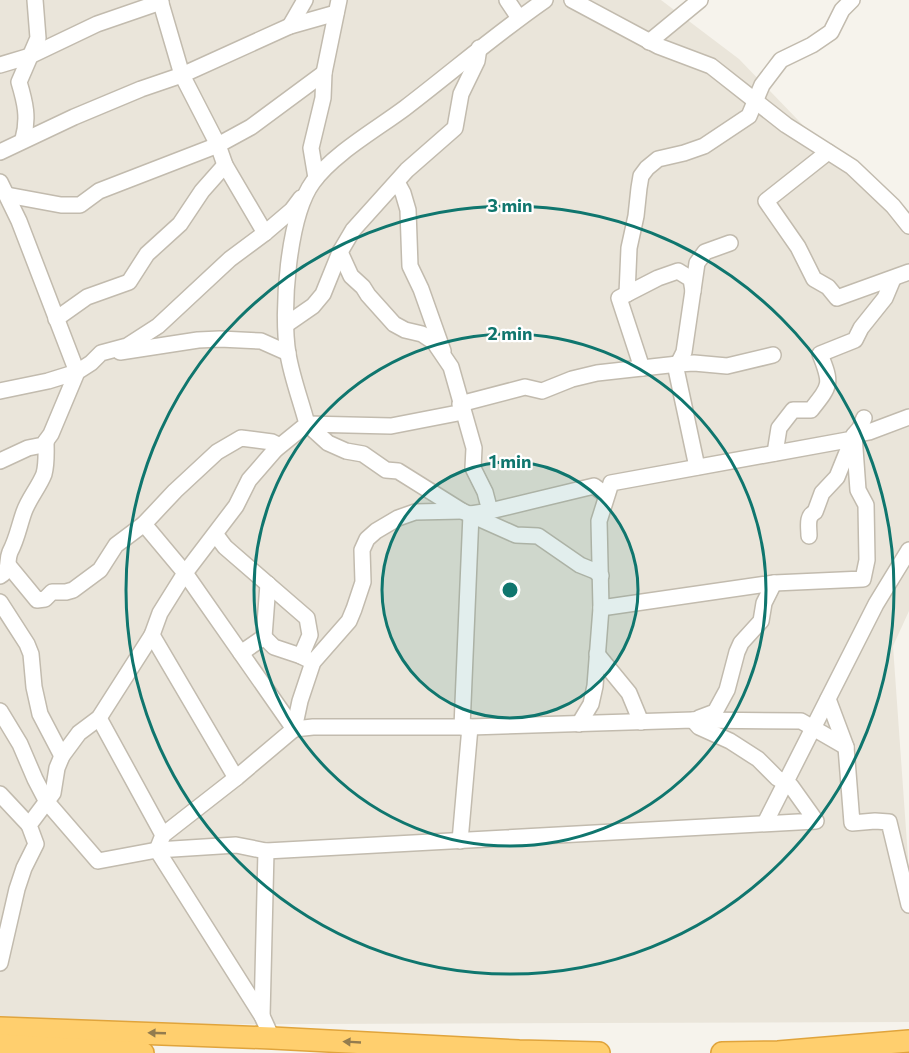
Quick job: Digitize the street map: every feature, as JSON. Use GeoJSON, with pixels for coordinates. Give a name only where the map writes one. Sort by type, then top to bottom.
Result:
{"type":"FeatureCollection","features":[{"type":"Feature","properties":{"kind":"highway"},"geometry":{"type":"LineString","coordinates":[[0,1028],[272,1038],[413,1049],[599,1053]]}},
{"type":"Feature","properties":{"kind":"highway"},"geometry":{"type":"LineString","coordinates":[[722,1053],[778,1052],[909,1041]]}},
{"type":"Feature","properties":{"kind":"highway"},"geometry":{"type":"LineString","coordinates":[[0,1045],[130,1053]]}},
{"type":"Feature","properties":{"kind":"street"},"geometry":{"type":"LineString","coordinates":[[23,139],[27,123],[25,103],[19,82],[38,38],[35,0]]}},
{"type":"Feature","properties":{"kind":"street"},"geometry":{"type":"LineString","coordinates":[[290,26],[305,0]]}},
{"type":"Feature","properties":{"kind":"street"},"geometry":{"type":"LineString","coordinates":[[507,0],[519,18]]}},
{"type":"Feature","properties":{"kind":"street"},"geometry":{"type":"LineString","coordinates":[[0,391],[77,372],[101,353],[127,346],[158,326],[230,259],[266,233],[292,210],[316,178],[345,151],[545,0]]}},
{"type":"Feature","properties":{"kind":"street"},"geometry":{"type":"LineString","coordinates":[[572,0],[649,42],[711,66],[786,124],[852,167],[907,220]]}},
{"type":"Feature","properties":{"kind":"street"},"geometry":{"type":"LineString","coordinates":[[649,42],[700,0]]}},
{"type":"Feature","properties":{"kind":"street"},"geometry":{"type":"LineString","coordinates":[[0,65],[30,56],[97,24],[160,1],[182,75],[218,145],[225,165],[266,233]]}},
{"type":"Feature","properties":{"kind":"street"},"geometry":{"type":"LineString","coordinates":[[627,294],[629,249],[641,176],[647,168],[658,159],[704,146],[737,126],[749,116],[762,85],[781,60],[812,45],[831,32],[848,1]]}},
{"type":"Feature","properties":{"kind":"street"},"geometry":{"type":"LineString","coordinates":[[0,152],[23,139],[132,93],[182,75],[337,6]]}},
{"type":"Feature","properties":{"kind":"street"},"geometry":{"type":"LineString","coordinates":[[316,178],[311,148],[323,98],[324,73],[337,6]]}},
{"type":"Feature","properties":{"kind":"street"},"geometry":{"type":"LineString","coordinates":[[286,324],[313,306],[322,294],[340,252],[353,230],[397,182],[455,128],[460,94],[477,61],[479,48]]}},
{"type":"Feature","properties":{"kind":"street"},"geometry":{"type":"LineString","coordinates":[[4,189],[61,205],[80,205],[99,191],[218,145],[251,127],[324,73]]}},
{"type":"Feature","properties":{"kind":"street"},"geometry":{"type":"LineString","coordinates":[[828,152],[766,201],[798,247],[814,279],[828,287],[837,298],[909,272]]}},
{"type":"Feature","properties":{"kind":"street"},"geometry":{"type":"LineString","coordinates":[[56,319],[87,297],[129,282],[147,254],[180,224],[201,191],[225,165]]}},
{"type":"Feature","properties":{"kind":"street"},"geometry":{"type":"LineString","coordinates":[[397,182],[408,210],[410,266],[425,298],[444,354]]}},
{"type":"Feature","properties":{"kind":"street"},"geometry":{"type":"LineString","coordinates":[[0,461],[28,448],[43,445],[77,372],[4,189]]}},
{"type":"Feature","properties":{"kind":"street"},"geometry":{"type":"LineString","coordinates":[[306,193],[299,209],[290,250],[286,285],[286,324],[288,353],[307,424],[328,443],[346,451],[363,454],[386,470],[398,471],[466,513],[516,535],[538,536],[580,566],[595,571],[601,576]]}},
{"type":"Feature","properties":{"kind":"street"},"geometry":{"type":"LineString","coordinates":[[642,368],[619,298],[658,278],[678,271],[705,252],[730,243]]}},
{"type":"Feature","properties":{"kind":"street"},"geometry":{"type":"LineString","coordinates":[[340,252],[351,276],[394,324],[405,330],[422,334],[434,342],[452,367],[461,408],[474,448],[473,468],[490,511]]}},
{"type":"Feature","properties":{"kind":"street"},"geometry":{"type":"LineString","coordinates":[[697,467],[676,364],[684,352],[697,263],[705,252]]}},
{"type":"Feature","properties":{"kind":"street"},"geometry":{"type":"LineString","coordinates":[[678,271],[691,279],[693,291]]}},
{"type":"Feature","properties":{"kind":"street"},"geometry":{"type":"LineString","coordinates":[[775,453],[779,428],[793,410],[812,410],[829,382],[820,354],[855,340],[861,328],[885,298],[893,279]]}},
{"type":"Feature","properties":{"kind":"street"},"geometry":{"type":"LineString","coordinates":[[101,353],[220,339],[261,341],[288,353]]}},
{"type":"Feature","properties":{"kind":"street"},"geometry":{"type":"LineString","coordinates":[[29,825],[53,793],[57,768],[62,756],[79,733],[99,718],[152,635],[159,613],[185,573],[236,506],[249,480],[275,450],[307,424],[391,426],[461,408],[525,387],[542,391],[572,379],[597,373],[694,363],[727,366],[773,356]]}},
{"type":"Feature","properties":{"kind":"street"},"geometry":{"type":"LineString","coordinates":[[579,724],[593,697],[601,608],[599,521],[611,483],[853,437],[909,417]]}},
{"type":"Feature","properties":{"kind":"street"},"geometry":{"type":"LineString","coordinates":[[809,536],[808,519],[815,512],[822,493],[837,477],[853,437],[864,418]]}},
{"type":"Feature","properties":{"kind":"street"},"geometry":{"type":"LineString","coordinates":[[601,608],[774,583],[863,579],[867,560],[866,505],[858,490],[853,437]]}},
{"type":"Feature","properties":{"kind":"street"},"geometry":{"type":"LineString","coordinates":[[46,441],[43,475],[25,510],[18,536],[4,571],[37,600],[45,598],[52,592],[73,590],[100,570],[116,545],[144,524],[217,452],[241,438],[268,441],[276,444],[275,450]]}},
{"type":"Feature","properties":{"kind":"street"},"geometry":{"type":"LineString","coordinates":[[307,659],[349,621],[363,582],[362,550],[367,539],[398,518],[415,513],[490,511],[594,486],[606,495]]}},
{"type":"Feature","properties":{"kind":"street"},"geometry":{"type":"LineString","coordinates":[[460,841],[466,728],[466,513]]}},
{"type":"Feature","properties":{"kind":"street"},"geometry":{"type":"LineString","coordinates":[[144,524],[185,573],[294,729]]}},
{"type":"Feature","properties":{"kind":"street"},"geometry":{"type":"LineString","coordinates":[[216,535],[225,547],[307,618],[310,635],[294,729]]}},
{"type":"Feature","properties":{"kind":"street"},"geometry":{"type":"LineString","coordinates":[[765,823],[876,604],[909,550]]}},
{"type":"Feature","properties":{"kind":"street"},"geometry":{"type":"LineString","coordinates":[[693,720],[704,714],[715,712],[727,690],[741,643],[761,621],[764,603],[774,583]]}},
{"type":"Feature","properties":{"kind":"street"},"geometry":{"type":"LineString","coordinates":[[268,585],[264,637],[274,647],[307,659]]}},
{"type":"Feature","properties":{"kind":"street"},"geometry":{"type":"LineString","coordinates":[[0,602],[27,644],[31,654],[34,687],[40,714],[62,756]]}},
{"type":"Feature","properties":{"kind":"street"},"geometry":{"type":"LineString","coordinates":[[152,635],[236,778]]}},
{"type":"Feature","properties":{"kind":"street"},"geometry":{"type":"LineString","coordinates":[[241,653],[264,637]]}},
{"type":"Feature","properties":{"kind":"street"},"geometry":{"type":"LineString","coordinates":[[597,654],[628,693],[641,722]]}},
{"type":"Feature","properties":{"kind":"street"},"geometry":{"type":"LineString","coordinates":[[828,699],[846,747],[852,823],[889,822],[909,905]]}},
{"type":"Feature","properties":{"kind":"street"},"geometry":{"type":"LineString","coordinates":[[0,711],[20,744],[47,802],[98,861],[157,850],[236,845],[266,851],[816,821],[809,809],[786,783],[777,778],[758,759],[729,741],[699,727],[693,720]]}},
{"type":"Feature","properties":{"kind":"street"},"geometry":{"type":"LineString","coordinates":[[99,718],[163,836]]}},
{"type":"Feature","properties":{"kind":"street"},"geometry":{"type":"LineString","coordinates":[[157,850],[163,836],[294,729],[313,727],[466,728],[693,720],[801,721],[846,747]]}},
{"type":"Feature","properties":{"kind":"street"},"geometry":{"type":"LineString","coordinates":[[0,963],[17,889],[36,844],[29,825],[2,800]]}},
{"type":"Feature","properties":{"kind":"street"},"geometry":{"type":"LineString","coordinates":[[157,850],[262,1016],[272,1038]]}},
{"type":"Feature","properties":{"kind":"street"},"geometry":{"type":"LineString","coordinates":[[262,1016],[266,851]]}},
{"type":"Feature","properties":{"kind":"shaded area"},"geometry":{"type":"Polygon","coordinates":[[[0,0],[661,0],[739,59],[909,235],[909,611],[893,646],[909,872],[909,1022],[0,1025],[0,0]]]}}]}
